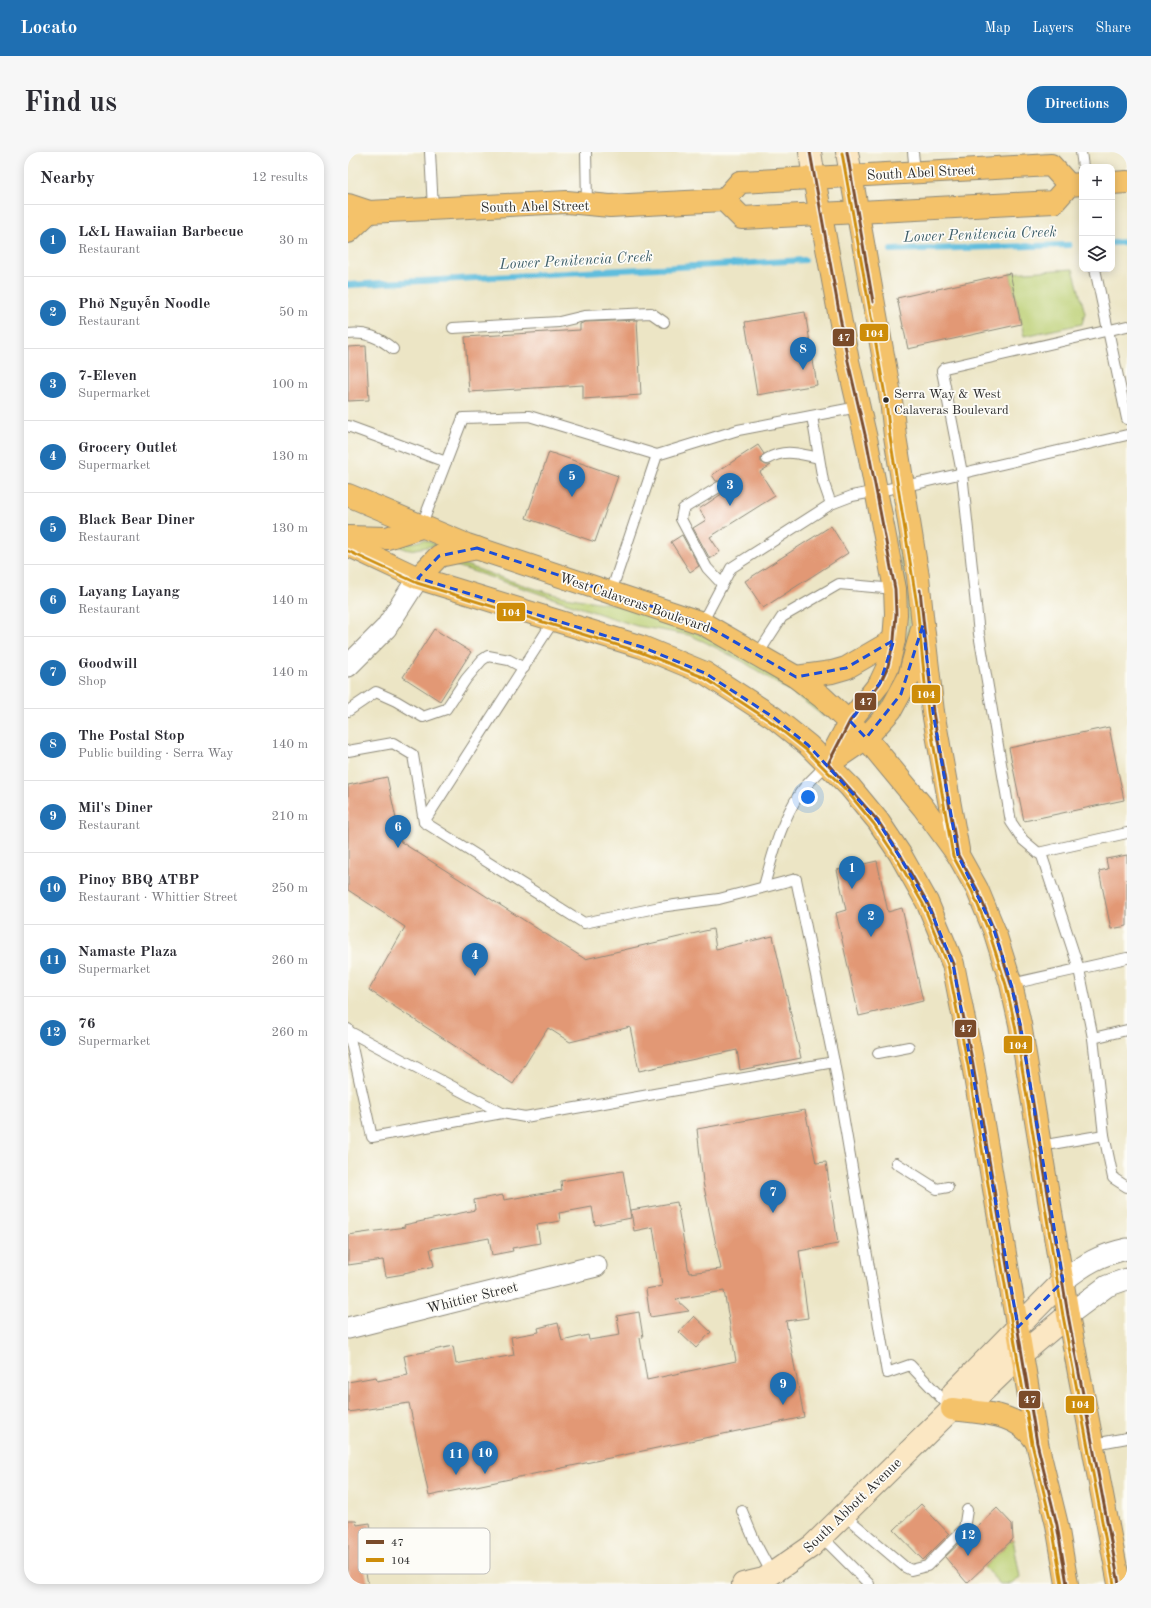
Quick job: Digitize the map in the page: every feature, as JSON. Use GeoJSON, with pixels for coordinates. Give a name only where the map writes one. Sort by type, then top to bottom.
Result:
{"type":"FeatureCollection","features":[{"type":"Feature","properties":{"kind":"main road","name":"South Abel Street"},"geometry":{"type":"LineString","coordinates":[[348,205],[370,212],[568,202],[610,206],[724,200],[740,182],[851,175],[914,162],[1051,165],[1076,185],[1054,202],[742,218],[724,200]]}},
{"type":"Feature","properties":{"kind":"main road"},"geometry":{"type":"LineString","coordinates":[[851,175],[891,400],[902,486],[918,577],[933,712],[958,855]]}},
{"type":"Feature","properties":{"kind":"main road"},"geometry":{"type":"LineString","coordinates":[[814,178],[895,589],[896,614],[894,640],[888,666],[880,683],[850,721],[828,764]]}},
{"type":"Feature","properties":{"kind":"main road"},"geometry":{"type":"LineString","coordinates":[[1115,182],[1127,182]]}},
{"type":"Feature","properties":{"kind":"main road"},"geometry":{"type":"LineString","coordinates":[[348,232],[370,212]]}},
{"type":"Feature","properties":{"kind":"main road","name":"West Calaveras Boulevard"},"geometry":{"type":"LineString","coordinates":[[348,495],[421,527],[477,548],[702,623],[758,654],[796,677],[850,721],[923,807],[958,855],[977,890],[994,930],[1020,1024],[1068,1315],[1094,1444],[1119,1584]]}},
{"type":"Feature","properties":{"kind":"main road"},"geometry":{"type":"LineString","coordinates":[[348,537],[387,538],[421,527]]}},
{"type":"Feature","properties":{"kind":"main road"},"geometry":{"type":"LineString","coordinates":[[348,545],[418,578],[642,647],[705,673],[773,717],[808,745],[828,764],[878,821],[900,854],[928,902],[953,964],[971,1050],[1037,1443],[1057,1525],[1067,1584]]}},
{"type":"Feature","properties":{"kind":"main road"},"geometry":{"type":"LineString","coordinates":[[418,578],[439,556],[477,548]]}},
{"type":"Feature","properties":{"kind":"main road"},"geometry":{"type":"LineString","coordinates":[[828,764],[866,738],[882,721],[901,694],[909,678],[923,625]]}},
{"type":"Feature","properties":{"kind":"main road"},"geometry":{"type":"LineString","coordinates":[[796,677],[832,672],[846,668],[894,640]]}},
{"type":"Feature","properties":{"kind":"main road"},"geometry":{"type":"LineString","coordinates":[[952,1409],[1002,1416],[1030,1431],[1037,1443]]}},
{"type":"Feature","properties":{"kind":"street"},"geometry":{"type":"LineString","coordinates":[[810,152],[814,178]]}},
{"type":"Feature","properties":{"kind":"street"},"geometry":{"type":"LineString","coordinates":[[847,152],[851,175]]}},
{"type":"Feature","properties":{"kind":"street"},"geometry":{"type":"LineString","coordinates":[[348,666],[386,628],[418,578]]}},
{"type":"Feature","properties":{"kind":"street"},"geometry":{"type":"LineString","coordinates":[[952,1409],[953,1393],[1062,1280],[1089,1262],[1111,1253],[1127,1249]]}},
{"type":"Feature","properties":{"kind":"street","name":"Whittier Street"},"geometry":{"type":"LineString","coordinates":[[348,1328],[596,1266]]}},
{"type":"Feature","properties":{"kind":"street","name":"South Abbott Avenue"},"geometry":{"type":"LineString","coordinates":[[743,1584],[764,1579],[812,1546],[952,1409],[968,1406],[1022,1354],[1068,1315],[1107,1286],[1127,1279]]}},
{"type":"Feature","properties":{"kind":"lane"},"geometry":{"type":"LineString","coordinates":[[430,152],[434,209]]}},
{"type":"Feature","properties":{"kind":"lane"},"geometry":{"type":"LineString","coordinates":[[586,152],[587,203]]}},
{"type":"Feature","properties":{"kind":"lane"},"geometry":{"type":"LineString","coordinates":[[1082,152],[1083,164]]}},
{"type":"Feature","properties":{"kind":"lane"},"geometry":{"type":"LineString","coordinates":[[1096,272],[1127,419]]}},
{"type":"Feature","properties":{"kind":"lane"},"geometry":{"type":"LineString","coordinates":[[453,328],[558,322],[584,316],[651,313],[664,322]]}},
{"type":"Feature","properties":{"kind":"lane"},"geometry":{"type":"LineString","coordinates":[[1127,326],[945,368],[942,371],[962,473],[979,634],[1011,822],[1023,840],[1042,856],[1079,969],[1093,1038],[1104,1135],[1113,1178],[1127,1187]]}},
{"type":"Feature","properties":{"kind":"lane"},"geometry":{"type":"LineString","coordinates":[[348,334],[370,335],[382,340],[393,349]]}},
{"type":"Feature","properties":{"kind":"lane"},"geometry":{"type":"LineString","coordinates":[[421,527],[463,418],[529,416],[657,455],[738,430],[858,407]]}},
{"type":"Feature","properties":{"kind":"lane"},"geometry":{"type":"LineString","coordinates":[[812,416],[819,458],[831,504]]}},
{"type":"Feature","properties":{"kind":"lane"},"geometry":{"type":"LineString","coordinates":[[348,426],[446,462]]}},
{"type":"Feature","properties":{"kind":"lane"},"geometry":{"type":"LineString","coordinates":[[702,623],[731,568],[831,504],[852,496],[962,473],[1127,435]]}},
{"type":"Feature","properties":{"kind":"lane"},"geometry":{"type":"LineString","coordinates":[[767,459],[776,454],[787,451],[819,458]]}},
{"type":"Feature","properties":{"kind":"lane"},"geometry":{"type":"LineString","coordinates":[[611,592],[657,455]]}},
{"type":"Feature","properties":{"kind":"lane"},"geometry":{"type":"LineString","coordinates":[[719,487],[683,509],[681,519],[707,568],[722,584]]}},
{"type":"Feature","properties":{"kind":"lane"},"geometry":{"type":"LineString","coordinates":[[758,654],[782,617],[839,584],[895,589]]}},
{"type":"Feature","properties":{"kind":"lane"},"geometry":{"type":"LineString","coordinates":[[424,822],[554,620]]}},
{"type":"Feature","properties":{"kind":"lane"},"geometry":{"type":"LineString","coordinates":[[348,710],[376,692],[396,701],[423,717],[446,709],[466,679],[482,660],[488,656],[509,660],[524,668]]}},
{"type":"Feature","properties":{"kind":"lane"},"geometry":{"type":"LineString","coordinates":[[348,752],[393,743],[413,755],[424,822],[584,924],[660,908],[719,899],[764,886],[796,879],[834,1062],[887,1373],[910,1365],[952,1409]]}},
{"type":"Feature","properties":{"kind":"lane"},"geometry":{"type":"LineString","coordinates":[[764,886],[780,832],[793,805],[800,793],[828,764]]}},
{"type":"Feature","properties":{"kind":"lane"},"geometry":{"type":"LineString","coordinates":[[1038,853],[1127,833]]}},
{"type":"Feature","properties":{"kind":"lane"},"geometry":{"type":"LineString","coordinates":[[1010,984],[1127,958]]}},
{"type":"Feature","properties":{"kind":"lane"},"geometry":{"type":"LineString","coordinates":[[349,1030],[502,1112],[525,1117],[834,1062]]}},
{"type":"Feature","properties":{"kind":"lane"},"geometry":{"type":"LineString","coordinates":[[349,1030],[372,1137],[502,1112]]}},
{"type":"Feature","properties":{"kind":"lane"},"geometry":{"type":"LineString","coordinates":[[1093,1038],[1127,1030]]}},
{"type":"Feature","properties":{"kind":"lane"},"geometry":{"type":"LineString","coordinates":[[878,1053],[909,1047]]}},
{"type":"Feature","properties":{"kind":"lane"},"geometry":{"type":"LineString","coordinates":[[1040,1146],[1104,1135]]}},
{"type":"Feature","properties":{"kind":"lane"},"geometry":{"type":"LineString","coordinates":[[896,1163],[938,1188],[948,1187]]}},
{"type":"Feature","properties":{"kind":"lane"},"geometry":{"type":"LineString","coordinates":[[1094,1444],[1127,1438]]}},
{"type":"Feature","properties":{"kind":"lane"},"geometry":{"type":"LineString","coordinates":[[844,1515],[905,1567],[911,1570],[927,1566],[964,1530],[967,1510]]}},
{"type":"Feature","properties":{"kind":"lane"},"geometry":{"type":"LineString","coordinates":[[742,1511],[755,1542],[772,1574]]}},
{"type":"Feature","properties":{"kind":"lane"},"geometry":{"type":"LineString","coordinates":[[822,1537],[869,1584]]}},
{"type":"Feature","properties":{"kind":"highlighted area"},"geometry":{"type":"Polygon","coordinates":[[[477,548],[702,623],[796,677],[846,668],[894,640],[880,683],[850,721],[866,738],[901,694],[923,625],[933,712],[958,855],[994,930],[1011,984],[1020,1024],[1063,1281],[1018,1327],[953,964],[927,902],[878,821],[808,745],[773,717],[705,673],[642,647],[418,578],[439,556],[477,548]]]}},
{"type":"Feature","properties":{"kind":"green space"},"geometry":{"type":"Polygon","coordinates":[[[1073,269],[1085,313],[1082,324],[1024,336],[1010,273],[1073,269]]]}},
{"type":"Feature","properties":{"kind":"green space"},"geometry":{"type":"Polygon","coordinates":[[[896,536],[899,538],[911,614],[909,642],[894,689],[878,709],[902,660],[907,629],[906,598],[896,536]]]}},
{"type":"Feature","properties":{"kind":"green space"},"geometry":{"type":"Polygon","coordinates":[[[424,540],[438,545],[409,550],[394,545],[393,543],[406,544],[424,540]]]}},
{"type":"Feature","properties":{"kind":"green space"},"geometry":{"type":"Polygon","coordinates":[[[454,561],[507,580],[561,596],[613,604],[651,614],[694,631],[735,652],[774,676],[810,701],[825,716],[744,662],[689,635],[637,626],[451,564],[454,561]]]}},
{"type":"Feature","properties":{"kind":"green space"},"geometry":{"type":"Polygon","coordinates":[[[1013,1539],[1020,1577],[1013,1584],[1000,1584],[984,1567],[1013,1539]]]}},
{"type":"Feature","properties":{"kind":"building"},"geometry":{"type":"Polygon","coordinates":[[[1010,273],[1021,324],[908,349],[897,298],[1010,273]]]}},
{"type":"Feature","properties":{"kind":"building"},"geometry":{"type":"Polygon","coordinates":[[[805,312],[817,385],[757,395],[745,322],[805,312]]]}},
{"type":"Feature","properties":{"kind":"building"},"geometry":{"type":"Polygon","coordinates":[[[637,320],[641,395],[583,399],[583,385],[469,392],[465,337],[580,330],[580,324],[585,322],[637,320]]]}},
{"type":"Feature","properties":{"kind":"building"},"geometry":{"type":"Polygon","coordinates":[[[366,346],[369,400],[348,401],[348,347],[366,346]]]}},
{"type":"Feature","properties":{"kind":"building"},"geometry":{"type":"Polygon","coordinates":[[[758,445],[764,454],[761,458],[761,462],[766,465],[771,465],[760,472],[775,496],[710,537],[720,552],[710,559],[693,528],[706,520],[699,509],[723,493],[725,490],[724,483],[716,481],[712,475],[758,445]]]}},
{"type":"Feature","properties":{"kind":"building"},"geometry":{"type":"Polygon","coordinates":[[[549,452],[618,476],[595,542],[526,518],[549,452]]]}},
{"type":"Feature","properties":{"kind":"building"},"geometry":{"type":"Polygon","coordinates":[[[831,526],[848,553],[763,608],[745,581],[831,526]]]}},
{"type":"Feature","properties":{"kind":"building"},"geometry":{"type":"Polygon","coordinates":[[[682,535],[699,566],[690,572],[671,542],[682,535]]]}},
{"type":"Feature","properties":{"kind":"building"},"geometry":{"type":"Polygon","coordinates":[[[434,629],[471,652],[440,701],[403,677],[434,629]]]}},
{"type":"Feature","properties":{"kind":"building"},"geometry":{"type":"Polygon","coordinates":[[[1109,727],[1124,800],[1024,821],[1009,748],[1109,727]]]}},
{"type":"Feature","properties":{"kind":"building"},"geometry":{"type":"Polygon","coordinates":[[[387,777],[401,842],[585,959],[713,929],[716,949],[773,936],[801,1058],[740,1070],[737,1050],[639,1071],[630,1027],[570,1042],[548,1028],[513,1084],[369,990],[405,927],[348,890],[348,785],[387,777]]]}},
{"type":"Feature","properties":{"kind":"building"},"geometry":{"type":"Polygon","coordinates":[[[1127,855],[1127,926],[1111,929],[1099,871],[1108,869],[1106,859],[1127,855]]]}},
{"type":"Feature","properties":{"kind":"building"},"geometry":{"type":"Polygon","coordinates":[[[877,861],[888,912],[902,908],[923,1001],[859,1016],[836,913],[846,910],[837,870],[877,861]]]}},
{"type":"Feature","properties":{"kind":"building"},"geometry":{"type":"Polygon","coordinates":[[[805,1110],[816,1163],[826,1162],[838,1244],[799,1251],[808,1318],[786,1321],[804,1417],[429,1496],[409,1403],[348,1412],[348,1382],[376,1377],[377,1381],[408,1375],[404,1356],[453,1346],[456,1364],[482,1359],[482,1361],[514,1355],[511,1337],[539,1332],[538,1328],[558,1323],[562,1341],[588,1335],[589,1340],[620,1335],[617,1316],[639,1312],[643,1337],[640,1338],[647,1380],[736,1361],[724,1291],[676,1299],[689,1311],[650,1317],[646,1289],[662,1286],[653,1227],[634,1231],[631,1210],[677,1202],[689,1273],[721,1269],[703,1182],[697,1129],[805,1110]]]}},
{"type":"Feature","properties":{"kind":"building"},"geometry":{"type":"Polygon","coordinates":[[[623,1171],[631,1218],[595,1225],[592,1207],[559,1213],[560,1221],[537,1225],[540,1243],[512,1248],[513,1251],[492,1255],[489,1238],[430,1249],[434,1266],[386,1277],[383,1260],[348,1265],[348,1235],[405,1227],[404,1225],[475,1210],[474,1200],[503,1195],[504,1200],[562,1190],[561,1181],[623,1171]]]}},
{"type":"Feature","properties":{"kind":"building"},"geometry":{"type":"Polygon","coordinates":[[[694,1316],[711,1332],[696,1348],[679,1332],[694,1316]]]}},
{"type":"Feature","properties":{"kind":"building"},"geometry":{"type":"Polygon","coordinates":[[[921,1504],[949,1534],[923,1560],[894,1530],[921,1504]]]}},
{"type":"Feature","properties":{"kind":"building"},"geometry":{"type":"Polygon","coordinates":[[[997,1508],[1012,1524],[1013,1539],[967,1583],[945,1557],[997,1508]]]}},
{"type":"Feature","properties":{"kind":"building"},"geometry":{"type":"Polygon","coordinates":[[[348,1520],[356,1520],[357,1525],[370,1523],[371,1528],[358,1528],[358,1574],[366,1574],[368,1584],[348,1584],[348,1520]]]}},
{"type":"Feature","properties":{"kind":"waterway","name":"Lower Penitencia Creek"},"geometry":{"type":"LineString","coordinates":[[1115,243],[1127,242]]}},
{"type":"Feature","properties":{"kind":"waterway","name":"Lower Penitencia Creek"},"geometry":{"type":"LineString","coordinates":[[891,250],[1069,245]]}},
{"type":"Feature","properties":{"kind":"waterway","name":"Lower Penitencia Creek"},"geometry":{"type":"LineString","coordinates":[[348,285],[805,260]]}},
{"type":"Feature","properties":{"kind":"transit line","name":"47"},"geometry":{"type":"LineString","coordinates":[[810,152],[848,361],[867,443],[895,589],[896,614],[894,640],[888,666],[880,683],[850,721],[828,764],[878,821],[900,854],[927,902],[953,964],[973,1065],[1037,1443],[1057,1525],[1067,1584]]}},
{"type":"Feature","properties":{"kind":"transit line","name":"47"},"geometry":{"type":"LineString","coordinates":[[847,152],[873,302]]}},
{"type":"Feature","properties":{"kind":"transit line","name":"104"},"geometry":{"type":"LineString","coordinates":[[842,153],[886,401],[890,437],[917,605],[928,713],[953,856],[972,891],[989,932],[1006,985],[1015,1025],[1063,1316],[1114,1584]]}},
{"type":"Feature","properties":{"kind":"transit line","name":"104"},"geometry":{"type":"LineString","coordinates":[[348,551],[417,583],[640,652],[703,677],[770,721],[805,749],[846,790],[874,824],[896,857],[923,904],[948,965],[968,1066],[1032,1444],[1052,1526],[1062,1584]]}},
{"type":"Feature","properties":{"kind":"transit line","name":"47"},"geometry":{"type":"LineString","coordinates":[[920,590],[933,712],[958,855],[977,889],[994,930],[1011,984],[1020,1024],[1068,1315],[1119,1584]]}},
{"type":"Feature","properties":{"kind":"place","name":"The Postal Stop"},"geometry":{"type":"Point","coordinates":[803,370]}},
{"type":"Feature","properties":{"kind":"place","name":"Serra Way & West Calaveras Boulevard"},"geometry":{"type":"Point","coordinates":[886,400]}},
{"type":"Feature","properties":{"kind":"place","name":"Black Bear Diner"},"geometry":{"type":"Point","coordinates":[572,497]}},
{"type":"Feature","properties":{"kind":"place","name":"7-Eleven"},"geometry":{"type":"Point","coordinates":[730,506]}},
{"type":"Feature","properties":{"kind":"place","name":"Layang Layang"},"geometry":{"type":"Point","coordinates":[398,848]}},
{"type":"Feature","properties":{"kind":"place","name":"L&L Hawaiian Barbecue"},"geometry":{"type":"Point","coordinates":[852,889]}},
{"type":"Feature","properties":{"kind":"place","name":"Phở Nguyễn Noodle"},"geometry":{"type":"Point","coordinates":[871,937]}},
{"type":"Feature","properties":{"kind":"place","name":"Grocery Outlet"},"geometry":{"type":"Point","coordinates":[475,976]}},
{"type":"Feature","properties":{"kind":"place","name":"Goodwill"},"geometry":{"type":"Point","coordinates":[773,1213]}},
{"type":"Feature","properties":{"kind":"place","name":"Mil's Diner"},"geometry":{"type":"Point","coordinates":[783,1405]}},
{"type":"Feature","properties":{"kind":"place","name":"Pinoy BBQ ATBP"},"geometry":{"type":"Point","coordinates":[485,1474]}},
{"type":"Feature","properties":{"kind":"place","name":"Namaste Plaza"},"geometry":{"type":"Point","coordinates":[456,1475]}},
{"type":"Feature","properties":{"kind":"place","name":"76"},"geometry":{"type":"Point","coordinates":[968,1556]}}]}
